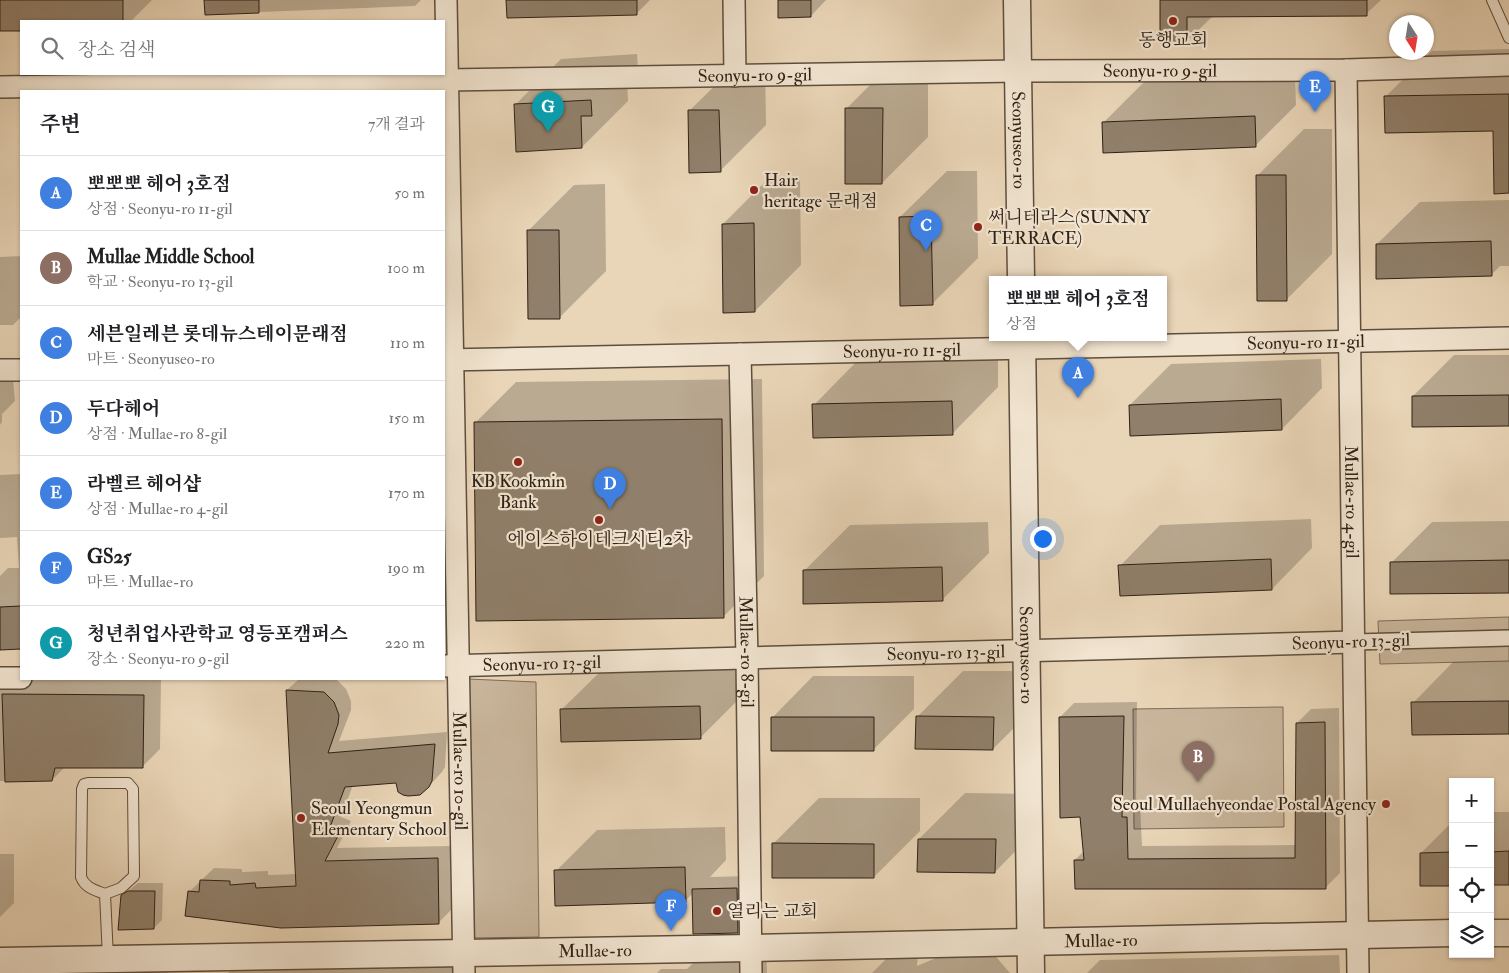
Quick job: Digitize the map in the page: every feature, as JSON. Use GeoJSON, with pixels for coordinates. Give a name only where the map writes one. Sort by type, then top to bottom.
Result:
{"type":"FeatureCollection","features":[{"type":"Feature","properties":{"kind":"street","name":"Mullae-ro 10-gil"},"geometry":{"type":"LineString","coordinates":[[446,0],[449,80],[451,666],[464,963]]}},
{"type":"Feature","properties":{"kind":"street"},"geometry":{"type":"LineString","coordinates":[[734,0],[735,76]]}},
{"type":"Feature","properties":{"kind":"street","name":"Seonyuseo-ro"},"geometry":{"type":"LineString","coordinates":[[1017,0],[1021,276]]}},
{"type":"Feature","properties":{"kind":"street","name":"Seonyu-ro 9-gil"},"geometry":{"type":"LineString","coordinates":[[0,87],[156,88],[449,80],[1018,71],[1346,70],[1509,65]]}},
{"type":"Feature","properties":{"kind":"street","name":"Mullae-ro 4-gil"},"geometry":{"type":"LineString","coordinates":[[1346,70],[1358,973]]}},
{"type":"Feature","properties":{"kind":"street","name":"Seonyu-ro 11-gil"},"geometry":{"type":"LineString","coordinates":[[449,360],[740,354],[1022,342],[1350,341],[1509,338]]}},
{"type":"Feature","properties":{"kind":"street","name":"Seonyuseo-ro"},"geometry":{"type":"LineString","coordinates":[[1022,342],[1031,973]]}},
{"type":"Feature","properties":{"kind":"street","name":"Mullae-ro 8-gil"},"geometry":{"type":"LineString","coordinates":[[740,354],[747,658],[750,961]]}},
{"type":"Feature","properties":{"kind":"street"},"geometry":{"type":"LineString","coordinates":[[0,370],[20,370]]}},
{"type":"Feature","properties":{"kind":"street","name":"Seonyu-ro 13-gil"},"geometry":{"type":"LineString","coordinates":[[451,666],[1509,638]]}},
{"type":"Feature","properties":{"kind":"street"},"geometry":{"type":"LineString","coordinates":[[0,678],[20,678]]}},
{"type":"Feature","properties":{"kind":"street","name":"Mullae-ro"},"geometry":{"type":"LineString","coordinates":[[0,961],[108,959],[169,965],[750,961],[1031,942],[1449,933]]}},
{"type":"Feature","properties":{"kind":"street"},"geometry":{"type":"LineString","coordinates":[[1494,933],[1509,933]]}},
{"type":"Feature","properties":{"kind":"lane"},"geometry":{"type":"LineString","coordinates":[[1492,0],[1509,38]]}},
{"type":"Feature","properties":{"kind":"lane"},"geometry":{"type":"LineString","coordinates":[[88,783],[128,783],[132,789],[134,876],[121,888],[105,894],[88,887],[83,883],[81,877],[82,789],[84,784],[88,783]]}},
{"type":"Feature","properties":{"kind":"lane"},"geometry":{"type":"LineString","coordinates":[[105,894],[108,959]]}},
{"type":"Feature","properties":{"kind":"shaded area"},"geometry":{"type":"Polygon","coordinates":[[[1509,617],[1509,661],[1380,664],[1378,621],[1509,617]]]}},
{"type":"Feature","properties":{"kind":"shaded area"},"geometry":{"type":"Polygon","coordinates":[[[468,679],[536,682],[539,937],[471,938],[468,679]]]}},
{"type":"Feature","properties":{"kind":"shaded area"},"geometry":{"type":"Polygon","coordinates":[[[1283,707],[1284,827],[1134,829],[1133,709],[1283,707]]]}},
{"type":"Feature","properties":{"kind":"building"},"geometry":{"type":"Polygon","coordinates":[[[0,0],[123,0],[123,20],[20,20],[20,31],[0,31],[0,0]]]}},
{"type":"Feature","properties":{"kind":"building"},"geometry":{"type":"Polygon","coordinates":[[[204,0],[259,0],[259,13],[205,15],[204,0]]]}},
{"type":"Feature","properties":{"kind":"building"},"geometry":{"type":"Polygon","coordinates":[[[506,0],[637,0],[637,15],[507,18],[506,0]]]}},
{"type":"Feature","properties":{"kind":"building"},"geometry":{"type":"Polygon","coordinates":[[[778,0],[811,0],[811,17],[778,18],[778,0]]]}},
{"type":"Feature","properties":{"kind":"building"},"geometry":{"type":"Polygon","coordinates":[[[1160,0],[1367,0],[1367,16],[1187,17],[1187,43],[1160,43],[1160,0]]]}},
{"type":"Feature","properties":{"kind":"building"},"geometry":{"type":"Polygon","coordinates":[[[1509,94],[1509,193],[1494,194],[1493,131],[1385,133],[1384,96],[1509,94]]]}},
{"type":"Feature","properties":{"kind":"building"},"geometry":{"type":"Polygon","coordinates":[[[591,100],[592,116],[581,116],[582,148],[516,152],[514,104],[591,100]]]}},
{"type":"Feature","properties":{"kind":"building"},"geometry":{"type":"Polygon","coordinates":[[[845,108],[883,108],[882,184],[845,184],[845,108]]]}},
{"type":"Feature","properties":{"kind":"building"},"geometry":{"type":"Polygon","coordinates":[[[688,110],[719,110],[721,172],[689,173],[688,110]]]}},
{"type":"Feature","properties":{"kind":"building"},"geometry":{"type":"Polygon","coordinates":[[[1255,116],[1256,147],[1103,153],[1102,122],[1255,116]]]}},
{"type":"Feature","properties":{"kind":"building"},"geometry":{"type":"Polygon","coordinates":[[[1256,175],[1286,175],[1287,301],[1257,301],[1256,175]]]}},
{"type":"Feature","properties":{"kind":"building"},"geometry":{"type":"Polygon","coordinates":[[[931,216],[933,305],[900,306],[899,217],[931,216]]]}},
{"type":"Feature","properties":{"kind":"building"},"geometry":{"type":"Polygon","coordinates":[[[754,223],[755,312],[723,313],[722,224],[754,223]]]}},
{"type":"Feature","properties":{"kind":"building"},"geometry":{"type":"Polygon","coordinates":[[[527,230],[559,230],[560,319],[528,319],[527,230]]]}},
{"type":"Feature","properties":{"kind":"building"},"geometry":{"type":"Polygon","coordinates":[[[1491,241],[1492,276],[1376,279],[1376,244],[1491,241]]]}},
{"type":"Feature","properties":{"kind":"building"},"geometry":{"type":"Polygon","coordinates":[[[1509,395],[1509,426],[1412,427],[1412,396],[1509,395]]]}},
{"type":"Feature","properties":{"kind":"building"},"geometry":{"type":"Polygon","coordinates":[[[1281,399],[1282,430],[1130,436],[1129,405],[1281,399]]]}},
{"type":"Feature","properties":{"kind":"building"},"geometry":{"type":"Polygon","coordinates":[[[952,401],[953,435],[813,438],[812,404],[952,401]]]}},
{"type":"Feature","properties":{"kind":"building","name":"에이스하이테크시티2차"},"geometry":{"type":"Polygon","coordinates":[[[722,419],[724,618],[476,621],[474,422],[722,419]]]}},
{"type":"Feature","properties":{"kind":"building"},"geometry":{"type":"Polygon","coordinates":[[[1271,559],[1272,590],[1120,596],[1118,565],[1271,559]]]}},
{"type":"Feature","properties":{"kind":"building"},"geometry":{"type":"Polygon","coordinates":[[[1509,560],[1509,593],[1390,594],[1390,562],[1509,560]]]}},
{"type":"Feature","properties":{"kind":"building"},"geometry":{"type":"Polygon","coordinates":[[[942,567],[943,601],[803,604],[803,570],[942,567]]]}},
{"type":"Feature","properties":{"kind":"building"},"geometry":{"type":"Polygon","coordinates":[[[20,606],[20,649],[0,650],[0,607],[20,606]]]}},
{"type":"Feature","properties":{"kind":"building"},"geometry":{"type":"Polygon","coordinates":[[[286,690],[324,692],[334,702],[339,715],[338,724],[328,753],[435,744],[432,781],[429,787],[420,795],[403,795],[398,792],[396,783],[345,787],[329,830],[339,834],[325,861],[438,858],[439,924],[281,928],[185,916],[188,891],[199,892],[200,880],[230,881],[230,885],[255,883],[256,888],[296,886],[286,690]]]}},
{"type":"Feature","properties":{"kind":"building"},"geometry":{"type":"Polygon","coordinates":[[[2,694],[144,695],[143,768],[55,768],[52,781],[5,782],[2,694]]]}},
{"type":"Feature","properties":{"kind":"building"},"geometry":{"type":"Polygon","coordinates":[[[1509,701],[1509,734],[1412,735],[1411,702],[1509,701]]]}},
{"type":"Feature","properties":{"kind":"building"},"geometry":{"type":"Polygon","coordinates":[[[700,706],[701,739],[561,742],[560,709],[700,706]]]}},
{"type":"Feature","properties":{"kind":"building"},"geometry":{"type":"Polygon","coordinates":[[[916,716],[994,717],[993,750],[915,749],[916,716]]]}},
{"type":"Feature","properties":{"kind":"building"},"geometry":{"type":"Polygon","coordinates":[[[1124,716],[1122,817],[1127,817],[1128,859],[1295,858],[1296,723],[1325,722],[1326,889],[1075,889],[1074,860],[1084,860],[1080,817],[1060,818],[1059,717],[1124,716]]]}},
{"type":"Feature","properties":{"kind":"building"},"geometry":{"type":"Polygon","coordinates":[[[771,717],[874,717],[874,751],[771,751],[771,717]]]}},
{"type":"Feature","properties":{"kind":"building"},"geometry":{"type":"Polygon","coordinates":[[[918,839],[996,839],[995,873],[917,872],[918,839]]]}},
{"type":"Feature","properties":{"kind":"building"},"geometry":{"type":"Polygon","coordinates":[[[772,843],[874,844],[874,878],[772,878],[772,843]]]}},
{"type":"Feature","properties":{"kind":"building"},"geometry":{"type":"Polygon","coordinates":[[[1509,851],[1509,885],[1494,885],[1494,852],[1509,851]]]}},
{"type":"Feature","properties":{"kind":"building"},"geometry":{"type":"Polygon","coordinates":[[[1449,852],[1449,886],[1420,886],[1420,853],[1449,852]]]}},
{"type":"Feature","properties":{"kind":"building"},"geometry":{"type":"Polygon","coordinates":[[[685,867],[686,902],[555,906],[554,870],[685,867]]]}},
{"type":"Feature","properties":{"kind":"building","name":"열리는 교회"},"geometry":{"type":"Polygon","coordinates":[[[737,888],[738,933],[693,934],[692,889],[737,888]]]}},
{"type":"Feature","properties":{"kind":"building"},"geometry":{"type":"Polygon","coordinates":[[[128,891],[155,891],[154,929],[118,930],[121,895],[128,891]]]}},
{"type":"Feature","properties":{"kind":"place","name":"동행교회"},"geometry":{"type":"Point","coordinates":[1173,21]}},
{"type":"Feature","properties":{"kind":"place","name":"라벨르 헤어샵"},"geometry":{"type":"Point","coordinates":[1315,112]}},
{"type":"Feature","properties":{"kind":"place","name":"청년취업사관학교 영등포캠퍼스"},"geometry":{"type":"Point","coordinates":[548,132]}},
{"type":"Feature","properties":{"kind":"place","name":"Hair heritage 문래점"},"geometry":{"type":"Point","coordinates":[754,190]}},
{"type":"Feature","properties":{"kind":"place","name":"써니테라스(SUNNY TERRACE)"},"geometry":{"type":"Point","coordinates":[978,227]}},
{"type":"Feature","properties":{"kind":"place","name":"세븐일레븐 롯데뉴스테이문래점"},"geometry":{"type":"Point","coordinates":[926,251]}},
{"type":"Feature","properties":{"kind":"place","name":"뽀뽀뽀 헤어 3호점"},"geometry":{"type":"Point","coordinates":[1078,398]}},
{"type":"Feature","properties":{"kind":"place","name":"KB Kookmin Bank"},"geometry":{"type":"Point","coordinates":[518,462]}},
{"type":"Feature","properties":{"kind":"place","name":"두다헤어"},"geometry":{"type":"Point","coordinates":[610,509]}},
{"type":"Feature","properties":{"kind":"place","name":"에이스하이테크시티2차"},"geometry":{"type":"Point","coordinates":[599,520]}},
{"type":"Feature","properties":{"kind":"place","name":"Mullae Middle School"},"geometry":{"type":"Point","coordinates":[1198,782]}},
{"type":"Feature","properties":{"kind":"place","name":"Seoul Mullaehyeondae Postal Agency"},"geometry":{"type":"Point","coordinates":[1386,804]}},
{"type":"Feature","properties":{"kind":"place","name":"Seoul Yeongmun Elementary School"},"geometry":{"type":"Point","coordinates":[301,818]}},
{"type":"Feature","properties":{"kind":"place","name":"열리는 교회"},"geometry":{"type":"Point","coordinates":[717,911]}},
{"type":"Feature","properties":{"kind":"place","name":"GS25"},"geometry":{"type":"Point","coordinates":[671,931]}}]}
